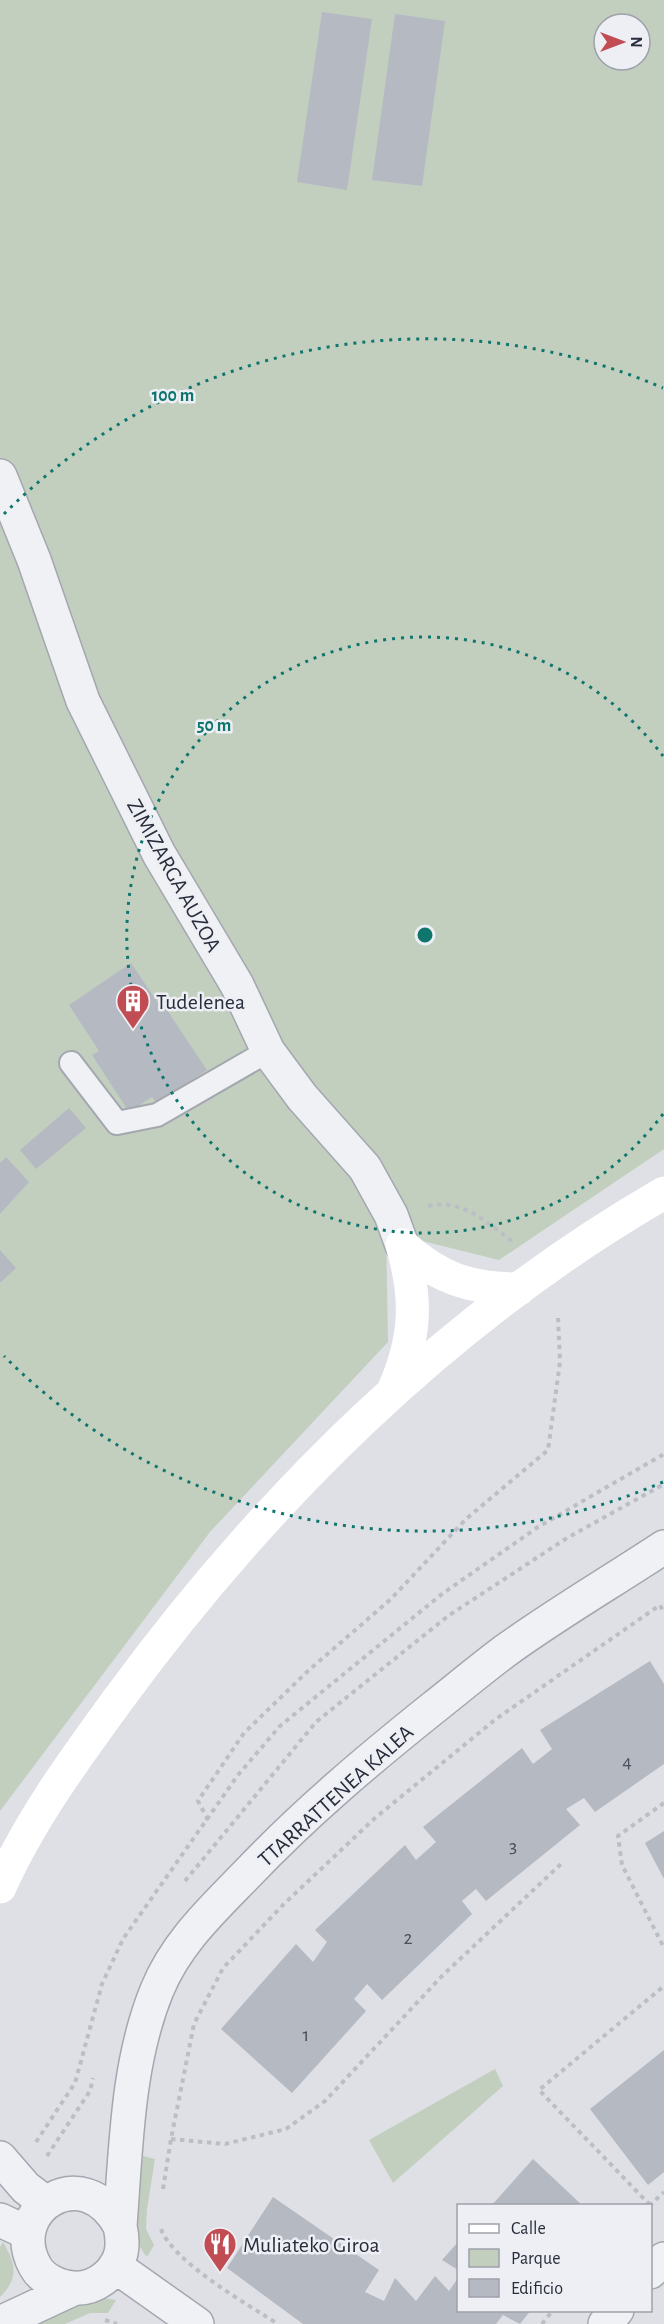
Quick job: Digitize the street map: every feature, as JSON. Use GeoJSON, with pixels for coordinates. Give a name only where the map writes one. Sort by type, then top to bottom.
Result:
{"type":"FeatureCollection","features":[{"type":"Feature","properties":{"kind":"street","name":"ZIMIZARGA AUZOA"},"geometry":{"type":"LineString","coordinates":[[0,476],[34,560],[83,701],[159,854],[237,985],[268,1051],[302,1097],[365,1168],[391,1215],[402,1245]]}},
{"type":"Feature","properties":{"kind":"street"},"geometry":{"type":"LineString","coordinates":[[0,1887],[36,1818],[91,1737],[210,1582],[274,1509],[392,1393],[519,1289],[577,1248],[664,1193]]}},
{"type":"Feature","properties":{"kind":"street"},"geometry":{"type":"LineString","coordinates":[[402,1245],[436,1272],[456,1281],[497,1289],[519,1289]]}},
{"type":"Feature","properties":{"kind":"street"},"geometry":{"type":"LineString","coordinates":[[392,1393],[405,1362],[413,1322],[413,1296],[402,1245]]}},
{"type":"Feature","properties":{"kind":"street","name":"TTARRATTENEA KALEA"},"geometry":{"type":"LineString","coordinates":[[120,2226],[127,2133],[138,2055],[146,2021],[158,1988],[169,1967],[195,1928],[278,1841],[365,1762],[505,1651],[664,1547]]}},
{"type":"Feature","properties":{"kind":"street"},"geometry":{"type":"LineString","coordinates":[[0,1852],[36,1818]]}},
{"type":"Feature","properties":{"kind":"street","name":"TTARRATTENEA KALEA"},"geometry":{"type":"LineString","coordinates":[[76,2193],[108,2168],[127,2133]]}},
{"type":"Feature","properties":{"kind":"street"},"geometry":{"type":"LineString","coordinates":[[0,2158],[26,2188],[46,2203]]}},
{"type":"Feature","properties":{"kind":"street"},"geometry":{"type":"LineString","coordinates":[[0,2321],[18,2298],[27,2279],[20,2237],[46,2203],[61,2195],[76,2193],[92,2196],[104,2203],[114,2213],[120,2226],[121,2253],[115,2266],[104,2278],[90,2286],[75,2288],[59,2286],[37,2269],[20,2237]]}},
{"type":"Feature","properties":{"kind":"street"},"geometry":{"type":"LineString","coordinates":[[652,2271],[664,2259]]}},
{"type":"Feature","properties":{"kind":"street"},"geometry":{"type":"LineString","coordinates":[[115,2266],[197,2324]]}},
{"type":"Feature","properties":{"kind":"street"},"geometry":{"type":"LineString","coordinates":[[0,2321],[75,2288]]}},
{"type":"Feature","properties":{"kind":"street"},"geometry":{"type":"LineString","coordinates":[[605,2324],[615,2312]]}},
{"type":"Feature","properties":{"kind":"lane"},"geometry":{"type":"LineString","coordinates":[[71,1063],[117,1123],[157,1115],[268,1051]]}},
{"type":"Feature","properties":{"kind":"path"},"geometry":{"type":"LineString","coordinates":[[391,1215],[436,1204],[468,1209],[512,1241]]}},
{"type":"Feature","properties":{"kind":"path"},"geometry":{"type":"LineString","coordinates":[[208,1820],[198,1801],[244,1733],[309,1670],[391,1599],[466,1519],[548,1450],[560,1362],[558,1318]]}},
{"type":"Feature","properties":{"kind":"path"},"geometry":{"type":"LineString","coordinates":[[161,2198],[194,2024],[223,1968],[284,1904],[375,1818],[496,1719],[660,1605],[664,1613]]}},
{"type":"Feature","properties":{"kind":"path"},"geometry":{"type":"LineString","coordinates":[[664,1803],[618,1836],[622,1865],[664,1948]]}},
{"type":"Feature","properties":{"kind":"path"},"geometry":{"type":"LineString","coordinates":[[171,2139],[225,2144],[286,2129],[325,2101],[442,1976],[562,1863]]}},
{"type":"Feature","properties":{"kind":"path"},"geometry":{"type":"LineString","coordinates":[[648,2204],[539,2090],[664,1986]]}},
{"type":"Feature","properties":{"kind":"path"},"geometry":{"type":"LineString","coordinates":[[46,2158],[71,2122]]}},
{"type":"Feature","properties":{"kind":"path"},"geometry":{"type":"LineString","coordinates":[[650,2204],[664,2192]]}},
{"type":"Feature","properties":{"kind":"path"},"geometry":{"type":"LineString","coordinates":[[160,2221],[161,2231],[169,2246],[210,2278],[278,2324]]}},
{"type":"Feature","properties":{"kind":"path"},"geometry":{"type":"LineString","coordinates":[[542,2324],[551,2312]]}},
{"type":"Feature","properties":{"kind":"green space"},"geometry":{"type":"Polygon","coordinates":[[[0,0],[664,0],[664,1149],[499,1260],[386,1232],[388,1342],[210,1532],[0,1811],[0,0]]]}},
{"type":"Feature","properties":{"kind":"green space"},"geometry":{"type":"Polygon","coordinates":[[[495,2069],[503,2086],[393,2183],[369,2140],[495,2069]]]}},
{"type":"Feature","properties":{"kind":"green space"},"geometry":{"type":"Polygon","coordinates":[[[143,2156],[155,2159],[146,2229],[154,2245],[147,2257],[140,2246],[134,2222],[134,2208],[143,2156]]]}},
{"type":"Feature","properties":{"kind":"green space"},"geometry":{"type":"Polygon","coordinates":[[[3,2242],[11,2257],[14,2271],[10,2283],[0,2297],[0,2247],[3,2242]]]}},
{"type":"Feature","properties":{"kind":"green space"},"geometry":{"type":"Polygon","coordinates":[[[102,2298],[116,2300],[108,2313],[90,2313],[65,2324],[39,2324],[71,2305],[102,2298]]]}},
{"type":"Feature","properties":{"kind":"building"},"geometry":{"type":"Polygon","coordinates":[[[322,12],[372,19],[347,190],[297,182],[322,12]]]}},
{"type":"Feature","properties":{"kind":"building"},"geometry":{"type":"Polygon","coordinates":[[[395,14],[445,21],[422,186],[372,180],[395,14]]]}},
{"type":"Feature","properties":{"kind":"building","name":"Tudelenea"},"geometry":{"type":"Polygon","coordinates":[[[131,963],[162,1009],[165,1007],[207,1070],[157,1103],[152,1097],[129,1112],[92,1055],[99,1051],[69,1005],[131,963]]]}},
{"type":"Feature","properties":{"kind":"building"},"geometry":{"type":"Polygon","coordinates":[[[69,1108],[86,1128],[36,1169],[20,1150],[69,1108]]]}},
{"type":"Feature","properties":{"kind":"building"},"geometry":{"type":"Polygon","coordinates":[[[6,1157],[29,1182],[0,1214],[0,1163],[6,1157]]]}},
{"type":"Feature","properties":{"kind":"building"},"geometry":{"type":"Polygon","coordinates":[[[0,1250],[16,1268],[0,1283],[0,1250]]]}},
{"type":"Feature","properties":{"kind":"building"},"geometry":{"type":"Polygon","coordinates":[[[650,1661],[664,1684],[664,1764],[595,1812],[584,1798],[566,1809],[580,1825],[486,1901],[476,1889],[462,1901],[472,1914],[382,2000],[367,1984],[354,1999],[366,2011],[292,2093],[221,2029],[296,1944],[313,1962],[327,1942],[315,1930],[405,1845],[416,1860],[436,1842],[423,1827],[522,1748],[533,1764],[552,1749],[540,1730],[650,1661]]]}},
{"type":"Feature","properties":{"kind":"building"},"geometry":{"type":"Polygon","coordinates":[[[664,1831],[664,1879],[645,1843],[664,1831]]]}},
{"type":"Feature","properties":{"kind":"building"},"geometry":{"type":"Polygon","coordinates":[[[664,2050],[664,2172],[648,2185],[590,2109],[664,2050]]]}},
{"type":"Feature","properties":{"kind":"building"},"geometry":{"type":"Polygon","coordinates":[[[533,2159],[581,2204],[493,2204],[533,2159]]]}},
{"type":"Feature","properties":{"kind":"building"},"geometry":{"type":"Polygon","coordinates":[[[273,2197],[379,2270],[365,2292],[384,2301],[395,2278],[416,2301],[435,2276],[449,2291],[457,2279],[457,2312],[529,2312],[520,2324],[503,2315],[496,2324],[303,2324],[227,2268],[273,2197]]]}},
{"type":"Feature","properties":{"kind":"building"},"geometry":{"type":"Polygon","coordinates":[[[457,2243],[457,2269],[442,2260],[457,2243]]]}},
{"type":"Feature","properties":{"kind":"place","name":"Tudelenea"},"geometry":{"type":"Point","coordinates":[133,1030]}},
{"type":"Feature","properties":{"kind":"place","name":"Muliateko Giroa"},"geometry":{"type":"Point","coordinates":[220,2273]}}]}
